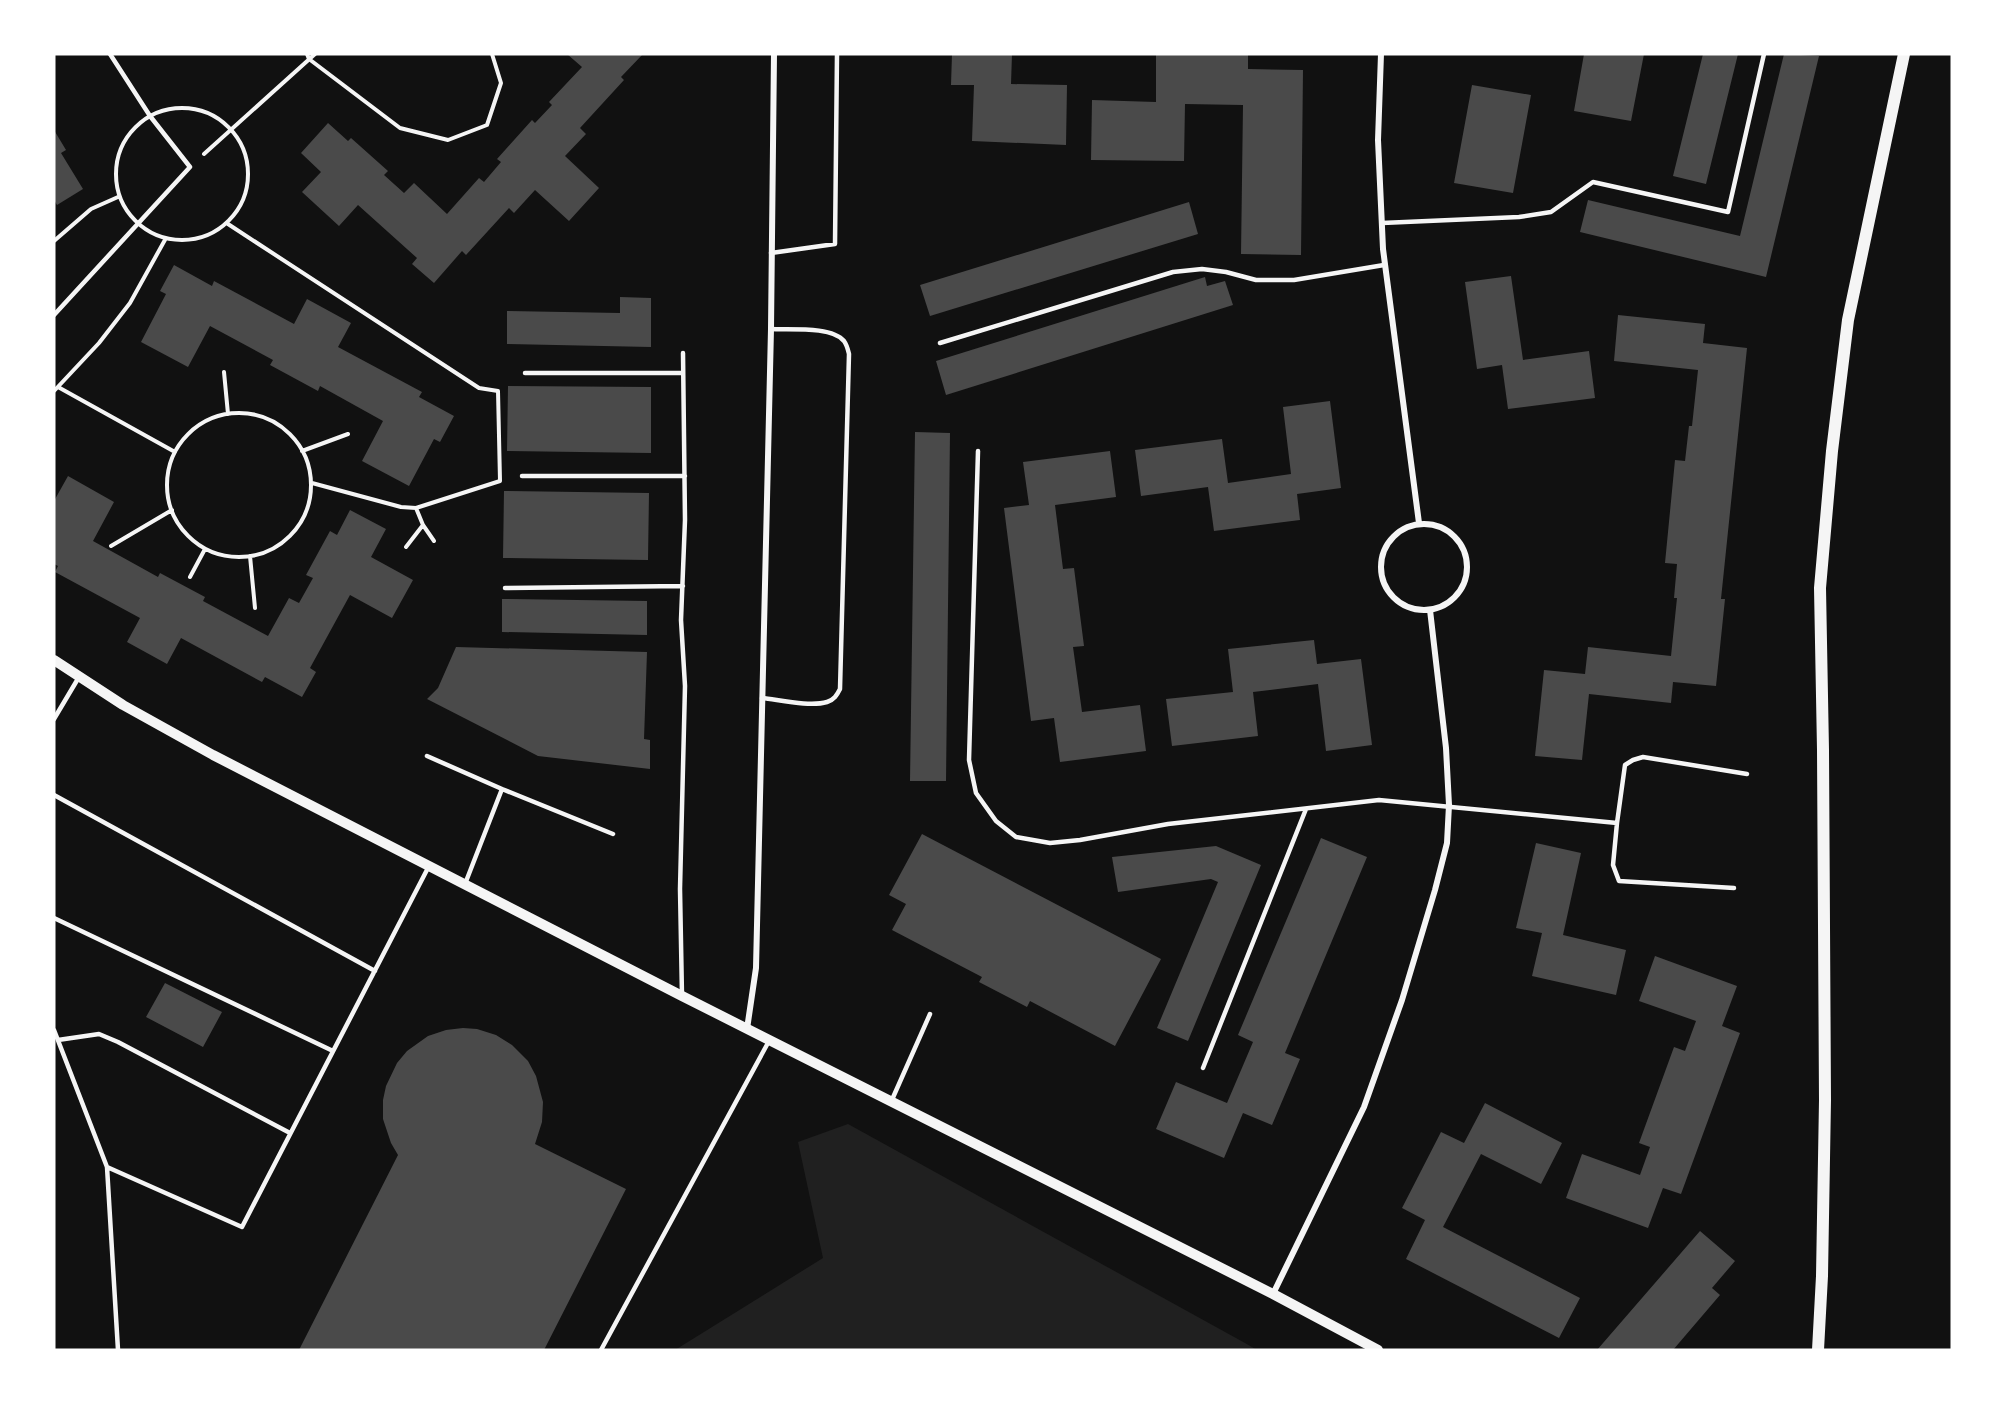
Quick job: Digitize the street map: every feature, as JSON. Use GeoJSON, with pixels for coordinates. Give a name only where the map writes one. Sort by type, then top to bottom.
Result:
{"type":"FeatureCollection","features":[{"type":"Feature","properties":{"kind":"main road"},"geometry":{"type":"LineString","coordinates":[[1818,1350],[1822,1276],[1825,1100],[1820,588],[1832,451],[1848,320],[1904,54]]}},
{"type":"Feature","properties":{"kind":"street"},"geometry":{"type":"LineString","coordinates":[[747,1029],[756,968],[771,329],[774,54]]}},
{"type":"Feature","properties":{"kind":"street"},"geometry":{"type":"LineString","coordinates":[[1381,54],[1378,140],[1384,265],[1419,523]]}},
{"type":"Feature","properties":{"kind":"street"},"geometry":{"type":"LineString","coordinates":[[1419,523],[1432,524],[1456,537],[1464,548],[1467,561],[1467,575],[1463,588],[1443,606],[1430,610],[1416,609],[1392,596],[1381,572],[1381,559],[1394,535],[1406,527],[1419,523]]}},
{"type":"Feature","properties":{"kind":"street"},"geometry":{"type":"LineString","coordinates":[[1273,1294],[1364,1107],[1399,1011],[1435,890],[1446,843],[1449,805],[1446,748],[1430,610]]}},
{"type":"Feature","properties":{"kind":"street"},"geometry":{"type":"LineString","coordinates":[[54,660],[123,705],[203,749],[682,996],[1273,1294],[1378,1350]]}},
{"type":"Feature","properties":{"kind":"lane"},"geometry":{"type":"LineString","coordinates":[[54,315],[190,167],[150,116],[110,54]]}},
{"type":"Feature","properties":{"kind":"lane"},"geometry":{"type":"LineString","coordinates":[[771,253],[835,244],[837,54]]}},
{"type":"Feature","properties":{"kind":"lane"},"geometry":{"type":"LineString","coordinates":[[1382,223],[1519,217],[1551,212],[1593,182],[1728,212],[1764,54]]}},
{"type":"Feature","properties":{"kind":"lane"},"geometry":{"type":"LineString","coordinates":[[940,343],[1173,272],[1202,269],[1226,272],[1256,280],[1294,280],[1384,265]]}},
{"type":"Feature","properties":{"kind":"lane"},"geometry":{"type":"LineString","coordinates":[[762,698],[811,704],[827,702],[836,697],[840,689],[849,354],[845,342],[827,332],[771,329]]}},
{"type":"Feature","properties":{"kind":"lane"},"geometry":{"type":"LineString","coordinates":[[682,996],[680,889],[685,686],[681,620],[685,476],[683,353]]}},
{"type":"Feature","properties":{"kind":"lane"},"geometry":{"type":"LineString","coordinates":[[525,373],[683,373]]}},
{"type":"Feature","properties":{"kind":"lane"},"geometry":{"type":"LineString","coordinates":[[978,451],[969,760],[976,793],[996,821],[1016,837],[1050,843],[1080,840],[1168,824],[1379,800],[1617,823]]}},
{"type":"Feature","properties":{"kind":"lane"},"geometry":{"type":"LineString","coordinates":[[522,476],[685,476]]}},
{"type":"Feature","properties":{"kind":"lane"},"geometry":{"type":"LineString","coordinates":[[505,588],[683,586]]}},
{"type":"Feature","properties":{"kind":"lane"},"geometry":{"type":"LineString","coordinates":[[54,719],[79,677]]}},
{"type":"Feature","properties":{"kind":"lane"},"geometry":{"type":"LineString","coordinates":[[427,756],[613,834]]}},
{"type":"Feature","properties":{"kind":"lane"},"geometry":{"type":"LineString","coordinates":[[1734,888],[1619,881],[1613,865],[1617,823],[1625,765],[1633,760],[1643,757],[1747,774]]}},
{"type":"Feature","properties":{"kind":"lane"},"geometry":{"type":"LineString","coordinates":[[465,884],[502,789]]}},
{"type":"Feature","properties":{"kind":"lane"},"geometry":{"type":"LineString","coordinates":[[54,795],[375,970]]}},
{"type":"Feature","properties":{"kind":"lane"},"geometry":{"type":"LineString","coordinates":[[1203,1068],[1306,809]]}},
{"type":"Feature","properties":{"kind":"lane"},"geometry":{"type":"LineString","coordinates":[[107,1167],[242,1227],[429,866]]}},
{"type":"Feature","properties":{"kind":"lane"},"geometry":{"type":"LineString","coordinates":[[54,918],[333,1051]]}},
{"type":"Feature","properties":{"kind":"lane"},"geometry":{"type":"LineString","coordinates":[[891,1102],[930,1014]]}},
{"type":"Feature","properties":{"kind":"lane"},"geometry":{"type":"LineString","coordinates":[[54,1030],[107,1167],[118,1350]]}},
{"type":"Feature","properties":{"kind":"lane"},"geometry":{"type":"LineString","coordinates":[[58,1040],[99,1034],[290,1134]]}},
{"type":"Feature","properties":{"kind":"lane"},"geometry":{"type":"LineString","coordinates":[[601,1350],[770,1040]]}},
{"type":"Feature","properties":{"kind":"path"},"geometry":{"type":"LineString","coordinates":[[190,167],[308,56],[315,54]]}},
{"type":"Feature","properties":{"kind":"path"},"geometry":{"type":"LineString","coordinates":[[308,56],[400,128],[448,140],[487,124],[501,83],[492,54]]}},
{"type":"Feature","properties":{"kind":"path"},"geometry":{"type":"LineString","coordinates":[[54,241],[91,210],[118,197]]}},
{"type":"Feature","properties":{"kind":"path"},"geometry":{"type":"LineString","coordinates":[[228,224],[479,388],[498,391],[500,481],[416,508],[401,507],[312,483]]}},
{"type":"Feature","properties":{"kind":"path"},"geometry":{"type":"LineString","coordinates":[[54,391],[99,343],[130,303],[166,238]]}},
{"type":"Feature","properties":{"kind":"path"},"geometry":{"type":"LineString","coordinates":[[224,372],[228,414]]}},
{"type":"Feature","properties":{"kind":"path"},"geometry":{"type":"LineString","coordinates":[[58,387],[175,452]]}},
{"type":"Feature","properties":{"kind":"path"},"geometry":{"type":"LineString","coordinates":[[235,412],[258,415],[279,425],[296,441],[308,461],[312,483],[308,508],[296,529],[278,546],[250,556],[231,557],[205,549],[188,536],[172,510],[167,492],[168,469],[175,452],[192,430],[212,418],[228,414],[235,412]]}},
{"type":"Feature","properties":{"kind":"path"},"geometry":{"type":"LineString","coordinates":[[302,452],[348,434]]}},
{"type":"Feature","properties":{"kind":"path"},"geometry":{"type":"LineString","coordinates":[[416,508],[423,525],[434,541]]}},
{"type":"Feature","properties":{"kind":"path"},"geometry":{"type":"LineString","coordinates":[[111,546],[172,510]]}},
{"type":"Feature","properties":{"kind":"path"},"geometry":{"type":"LineString","coordinates":[[406,547],[423,525]]}},
{"type":"Feature","properties":{"kind":"path"},"geometry":{"type":"LineString","coordinates":[[190,577],[205,549]]}},
{"type":"Feature","properties":{"kind":"path"},"geometry":{"type":"LineString","coordinates":[[250,556],[255,608]]}},
{"type":"Feature","properties":{"kind":"shaded area"},"geometry":{"type":"Polygon","coordinates":[[[848,1124],[1257,1350],[675,1350],[823,1258],[798,1142],[848,1124]]]}},
{"type":"Feature","properties":{"kind":"building"},"geometry":{"type":"Polygon","coordinates":[[[567,54],[643,54],[621,77],[624,80],[580,128],[586,134],[565,156],[599,188],[569,221],[535,190],[514,213],[509,208],[466,255],[462,251],[434,283],[412,264],[417,258],[358,205],[339,226],[302,192],[321,172],[301,153],[328,123],[348,141],[351,138],[388,171],[384,175],[404,193],[414,183],[447,214],[479,178],[484,182],[501,162],[497,159],[532,120],[535,123],[552,105],[549,102],[582,67],[567,54]]]}},
{"type":"Feature","properties":{"kind":"building"},"geometry":{"type":"Polygon","coordinates":[[[952,54],[1012,54],[1011,84],[1067,85],[1066,145],[972,141],[974,85],[951,85],[952,54]]]}},
{"type":"Feature","properties":{"kind":"building"},"geometry":{"type":"Polygon","coordinates":[[[1156,54],[1248,54],[1248,69],[1303,70],[1301,255],[1241,254],[1243,105],[1185,104],[1184,161],[1091,160],[1092,100],[1156,102],[1156,54]]]}},
{"type":"Feature","properties":{"kind":"building"},"geometry":{"type":"Polygon","coordinates":[[[1584,54],[1644,54],[1631,121],[1574,111],[1584,54]]]}},
{"type":"Feature","properties":{"kind":"building"},"geometry":{"type":"Polygon","coordinates":[[[1703,54],[1738,54],[1706,184],[1673,176],[1703,54]]]}},
{"type":"Feature","properties":{"kind":"building"},"geometry":{"type":"Polygon","coordinates":[[[1784,54],[1819,56],[1766,277],[1580,232],[1588,200],[1740,236],[1784,54]]]}},
{"type":"Feature","properties":{"kind":"building"},"geometry":{"type":"Polygon","coordinates":[[[1472,85],[1531,95],[1513,193],[1454,183],[1472,85]]]}},
{"type":"Feature","properties":{"kind":"building"},"geometry":{"type":"Polygon","coordinates":[[[54,130],[66,150],[61,153],[83,189],[57,205],[54,200],[54,130]]]}},
{"type":"Feature","properties":{"kind":"building"},"geometry":{"type":"Polygon","coordinates":[[[1189,202],[1198,234],[930,316],[920,285],[1189,202]]]}},
{"type":"Feature","properties":{"kind":"building"},"geometry":{"type":"Polygon","coordinates":[[[174,265],[212,286],[214,281],[294,324],[307,299],[351,323],[338,347],[422,392],[419,397],[454,416],[440,442],[434,439],[409,486],[362,461],[383,421],[320,386],[318,391],[270,365],[273,360],[210,326],[188,367],[141,342],[166,294],[160,291],[174,265]]]}},
{"type":"Feature","properties":{"kind":"building"},"geometry":{"type":"Polygon","coordinates":[[[1511,276],[1523,360],[1589,351],[1595,398],[1508,409],[1502,365],[1477,369],[1465,282],[1511,276]]]}},
{"type":"Feature","properties":{"kind":"building"},"geometry":{"type":"Polygon","coordinates":[[[1205,277],[1207,286],[1225,281],[1233,305],[946,395],[936,361],[1205,277]]]}},
{"type":"Feature","properties":{"kind":"building"},"geometry":{"type":"Polygon","coordinates":[[[620,297],[651,298],[651,347],[507,344],[507,311],[620,313],[620,297]]]}},
{"type":"Feature","properties":{"kind":"building"},"geometry":{"type":"Polygon","coordinates":[[[1618,315],[1705,324],[1703,343],[1747,348],[1721,599],[1725,599],[1716,686],[1673,682],[1671,703],[1589,694],[1582,760],[1535,756],[1544,670],[1585,674],[1588,647],[1671,656],[1677,598],[1674,598],[1677,564],[1665,563],[1675,460],[1685,461],[1689,426],[1692,426],[1698,370],[1614,361],[1618,315]]]}},
{"type":"Feature","properties":{"kind":"building"},"geometry":{"type":"Polygon","coordinates":[[[508,386],[651,387],[651,453],[507,451],[508,386]]]}},
{"type":"Feature","properties":{"kind":"building"},"geometry":{"type":"Polygon","coordinates":[[[1330,401],[1341,488],[1297,494],[1300,520],[1214,531],[1208,487],[1141,496],[1135,450],[1222,439],[1228,483],[1291,474],[1283,407],[1330,401]]]}},
{"type":"Feature","properties":{"kind":"building"},"geometry":{"type":"Polygon","coordinates":[[[915,432],[950,433],[946,781],[910,781],[915,432]]]}},
{"type":"Feature","properties":{"kind":"building"},"geometry":{"type":"Polygon","coordinates":[[[1110,451],[1116,497],[1055,505],[1063,569],[1074,568],[1084,646],[1073,647],[1082,712],[1140,705],[1146,751],[1060,762],[1054,718],[1031,721],[1004,508],[1029,505],[1023,462],[1110,451]]]}},
{"type":"Feature","properties":{"kind":"building"},"geometry":{"type":"Polygon","coordinates":[[[68,476],[114,502],[93,541],[158,577],[160,573],[205,597],[203,601],[268,636],[289,598],[299,603],[313,578],[306,575],[330,531],[337,535],[350,510],[386,529],[371,557],[413,580],[392,618],[350,595],[310,668],[316,672],[302,697],[265,677],[262,682],[181,638],[167,664],[127,642],[140,618],[55,572],[58,566],[54,564],[54,501],[68,476]]]}},
{"type":"Feature","properties":{"kind":"building"},"geometry":{"type":"Polygon","coordinates":[[[504,491],[649,493],[648,560],[503,558],[504,491]]]}},
{"type":"Feature","properties":{"kind":"building"},"geometry":{"type":"Polygon","coordinates":[[[502,599],[647,601],[647,635],[502,632],[502,599]]]}},
{"type":"Feature","properties":{"kind":"building"},"geometry":{"type":"Polygon","coordinates":[[[1314,640],[1317,664],[1361,659],[1372,745],[1326,751],[1318,684],[1253,692],[1258,736],[1172,746],[1166,699],[1233,692],[1228,649],[1314,640]]]}},
{"type":"Feature","properties":{"kind":"building"},"geometry":{"type":"Polygon","coordinates":[[[456,647],[647,652],[644,739],[650,740],[650,769],[538,756],[427,699],[438,688],[456,647]]]}},
{"type":"Feature","properties":{"kind":"building"},"geometry":{"type":"Polygon","coordinates":[[[922,834],[1161,959],[1115,1046],[1030,1001],[1027,1007],[979,982],[982,977],[892,930],[906,904],[889,895],[922,834]]]}},
{"type":"Feature","properties":{"kind":"building"},"geometry":{"type":"Polygon","coordinates":[[[1321,838],[1367,857],[1285,1053],[1300,1059],[1272,1125],[1243,1113],[1224,1158],[1156,1129],[1176,1082],[1227,1103],[1253,1042],[1238,1035],[1321,838]]]}},
{"type":"Feature","properties":{"kind":"building"},"geometry":{"type":"Polygon","coordinates":[[[1536,843],[1581,853],[1563,935],[1626,950],[1616,995],[1532,976],[1542,933],[1516,928],[1536,843]]]}},
{"type":"Feature","properties":{"kind":"building"},"geometry":{"type":"Polygon","coordinates":[[[1216,846],[1261,865],[1188,1041],[1157,1028],[1218,882],[1211,879],[1118,892],[1112,857],[1216,846]]]}},
{"type":"Feature","properties":{"kind":"building"},"geometry":{"type":"Polygon","coordinates":[[[1655,956],[1737,986],[1722,1026],[1740,1033],[1681,1194],[1663,1188],[1648,1228],[1566,1198],[1582,1154],[1640,1175],[1650,1147],[1639,1143],[1674,1047],[1685,1051],[1696,1021],[1639,1001],[1655,956]]]}},
{"type":"Feature","properties":{"kind":"building"},"geometry":{"type":"Polygon","coordinates":[[[165,983],[222,1012],[203,1047],[146,1017],[165,983]]]}},
{"type":"Feature","properties":{"kind":"building"},"geometry":{"type":"Polygon","coordinates":[[[477,1029],[496,1035],[512,1045],[528,1061],[536,1076],[543,1102],[542,1122],[535,1144],[626,1189],[544,1350],[299,1350],[398,1155],[391,1143],[383,1119],[386,1086],[397,1063],[407,1051],[428,1036],[446,1030],[477,1029]]]}},
{"type":"Feature","properties":{"kind":"building"},"geometry":{"type":"Polygon","coordinates":[[[1485,1103],[1562,1143],[1541,1184],[1481,1154],[1443,1227],[1580,1298],[1559,1338],[1406,1259],[1425,1220],[1402,1208],[1441,1132],[1464,1143],[1485,1103]]]}},
{"type":"Feature","properties":{"kind":"building"},"geometry":{"type":"Polygon","coordinates":[[[1700,1231],[1735,1261],[1712,1288],[1720,1295],[1673,1350],[1597,1350],[1700,1231]]]}}]}
